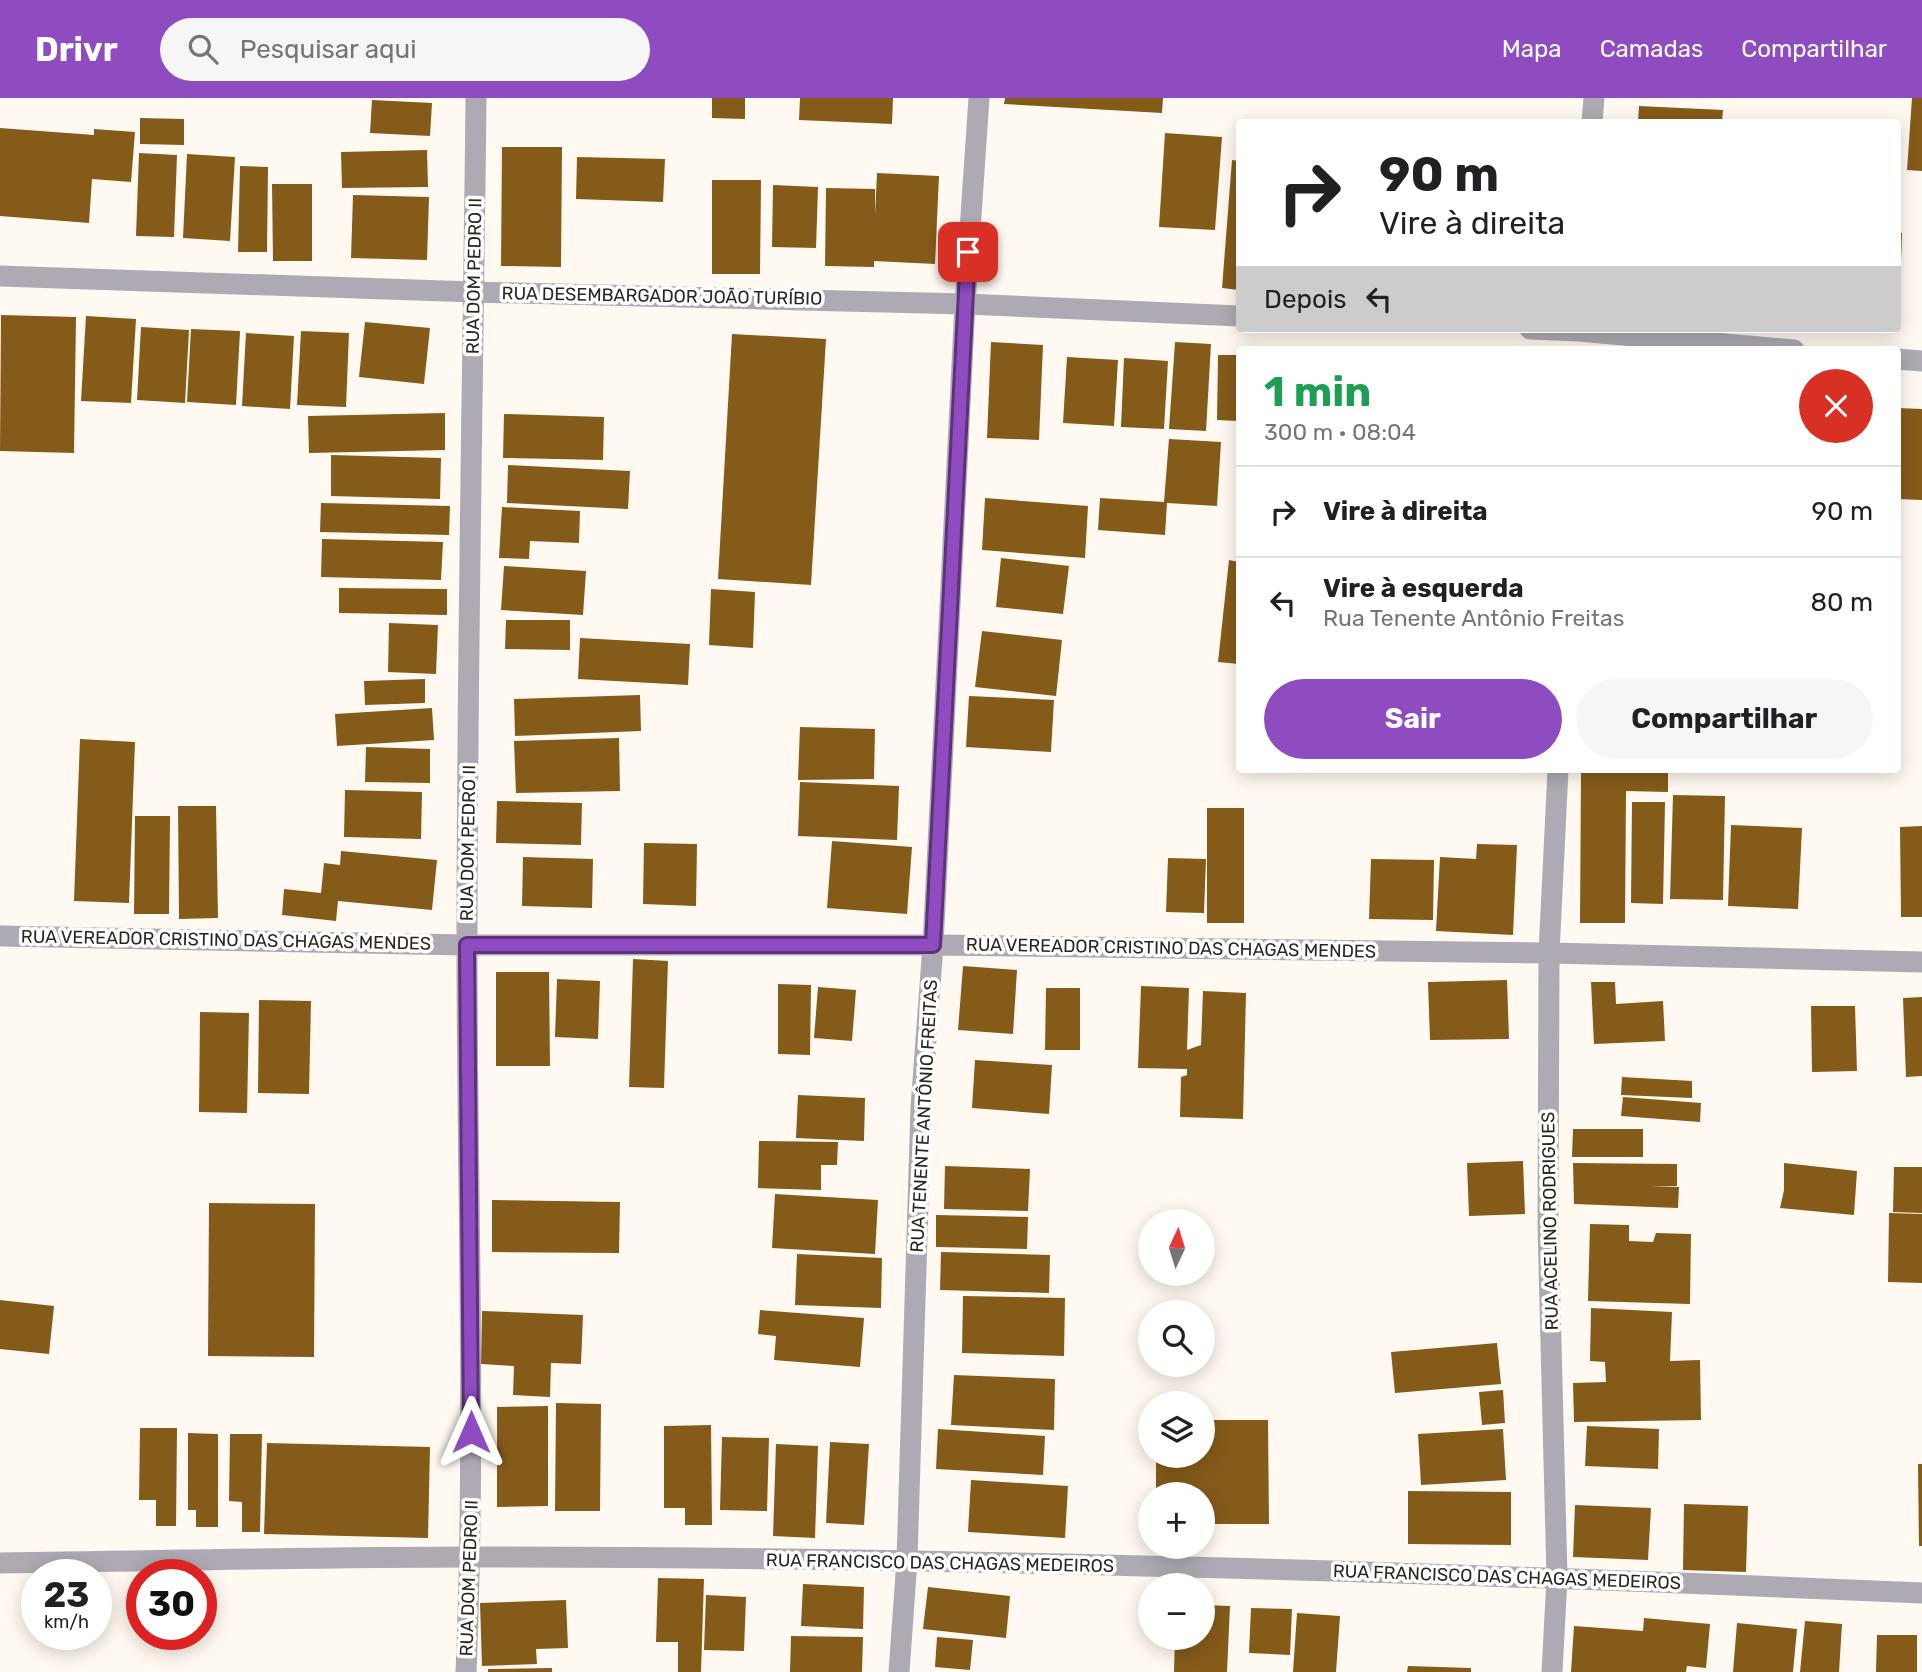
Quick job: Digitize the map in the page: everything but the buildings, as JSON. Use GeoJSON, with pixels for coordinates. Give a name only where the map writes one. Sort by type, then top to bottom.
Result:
{"type":"FeatureCollection","features":[{"type":"Feature","properties":{"kind":"street","name":"RUA DOM PEDRO II"},"geometry":{"type":"LineString","coordinates":[[466,1672],[471,1557],[472,1332],[467,945],[476,98]]}},
{"type":"Feature","properties":{"kind":"street","name":"RUA TENENTE ANTÔNIO FREITAS"},"geometry":{"type":"LineString","coordinates":[[900,1672],[907,1560],[921,1107],[933,945],[965,304],[979,98]]}},
{"type":"Feature","properties":{"kind":"street"},"geometry":{"type":"LineString","coordinates":[[1592,119],[1594,98]]}},
{"type":"Feature","properties":{"kind":"street","name":"RUA DESEMBARGADOR JOÃO TURÍBIO"},"geometry":{"type":"LineString","coordinates":[[0,276],[474,292],[965,304],[1236,316]]}},
{"type":"Feature","properties":{"kind":"street"},"geometry":{"type":"LineString","coordinates":[[1554,333],[1578,337],[1728,346]]}},
{"type":"Feature","properties":{"kind":"street"},"geometry":{"type":"LineString","coordinates":[[1901,359],[1922,361]]}},
{"type":"Feature","properties":{"kind":"street","name":"RUA ACELINO RODRIGUES"},"geometry":{"type":"LineString","coordinates":[[1552,1672],[1557,1577],[1548,1226],[1549,953],[1558,773]]}},
{"type":"Feature","properties":{"kind":"street","name":"RUA VEREADOR CRISTINO DAS CHAGAS MENDES"},"geometry":{"type":"LineString","coordinates":[[0,936],[467,945],[933,945],[1549,953],[1922,962]]}},
{"type":"Feature","properties":{"kind":"street","name":"RUA FRANCISCO DAS CHAGAS MEDEIROS"},"geometry":{"type":"LineString","coordinates":[[0,1563],[471,1557],[907,1560],[1557,1577],[1922,1593]]}},
{"type":"Feature","properties":{"kind":"route"},"geometry":{"type":"LineString","coordinates":[[471,1432],[467,945],[933,945],[968,252]]}}]}
